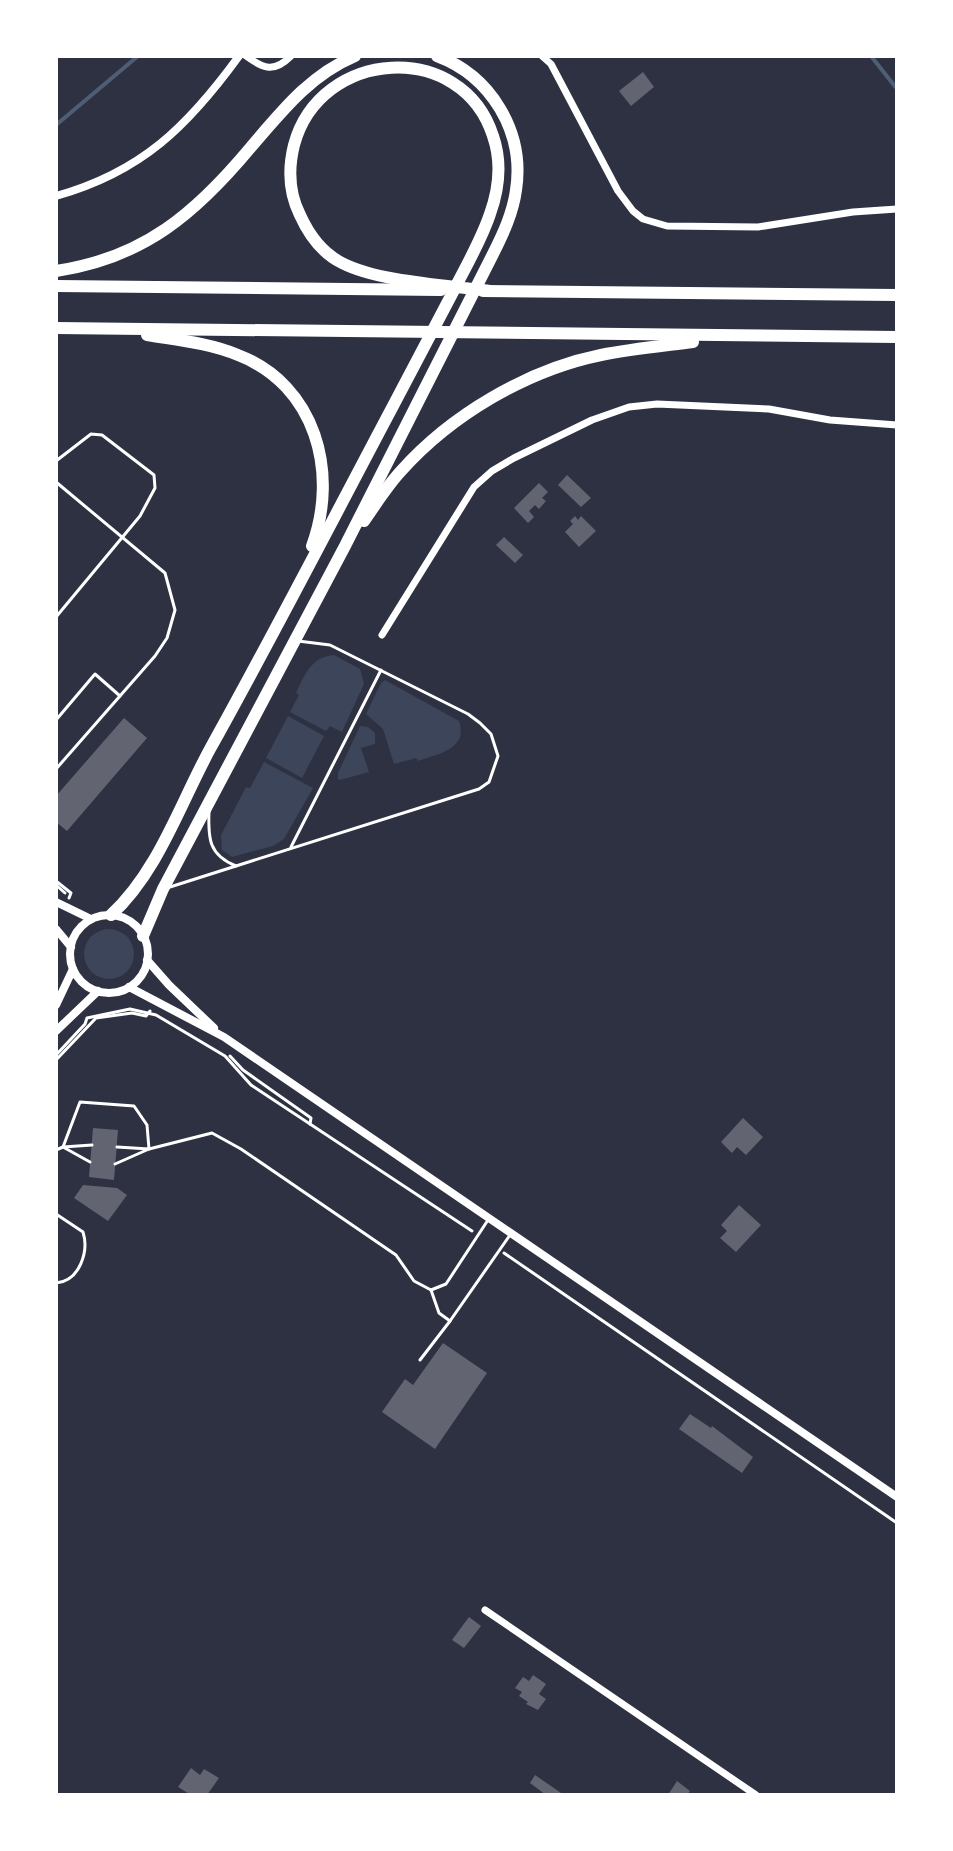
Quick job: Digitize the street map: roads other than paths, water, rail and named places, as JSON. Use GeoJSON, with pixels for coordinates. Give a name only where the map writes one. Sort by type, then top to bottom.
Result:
{"type":"FeatureCollection","features":[{"type":"Feature","properties":{"kind":"highway"},"geometry":{"type":"LineString","coordinates":[[56,271],[110,259],[167,231],[211,192],[293,99],[321,74],[355,56]]}},
{"type":"Feature","properties":{"kind":"highway"},"geometry":{"type":"LineString","coordinates":[[143,936],[163,889],[345,546],[509,219],[517,187],[517,157],[504,115],[488,89],[462,68],[437,56]]}},
{"type":"Feature","properties":{"kind":"highway"},"geometry":{"type":"LineString","coordinates":[[111,915],[139,881],[156,853],[298,587],[410,373],[473,252],[494,201],[499,171],[491,130],[477,106],[439,76],[399,67],[365,72],[325,93],[302,123],[291,165],[295,206],[320,246],[342,263],[377,275],[490,291]]}},
{"type":"Feature","properties":{"kind":"highway"},"geometry":{"type":"LineString","coordinates":[[56,286],[897,295]]}},
{"type":"Feature","properties":{"kind":"highway"},"geometry":{"type":"LineString","coordinates":[[56,328],[897,337]]}},
{"type":"Feature","properties":{"kind":"highway"},"geometry":{"type":"LineString","coordinates":[[104,328],[205,345],[240,355],[280,382],[299,404],[318,444],[325,480],[317,529],[298,587]]}},
{"type":"Feature","properties":{"kind":"highway"},"geometry":{"type":"LineString","coordinates":[[345,546],[399,473],[417,454],[464,416],[517,385],[570,363],[600,355],[743,337]]}},
{"type":"Feature","properties":{"kind":"street"},"geometry":{"type":"LineString","coordinates":[[56,196],[110,177],[164,143],[191,117],[239,56]]}},
{"type":"Feature","properties":{"kind":"street"},"geometry":{"type":"LineString","coordinates":[[246,56],[262,68],[272,69],[291,56]]}},
{"type":"Feature","properties":{"kind":"street"},"geometry":{"type":"LineString","coordinates":[[542,56],[551,64],[618,191],[643,219],[667,226],[758,227],[853,212],[897,209]]}},
{"type":"Feature","properties":{"kind":"street"},"geometry":{"type":"LineString","coordinates":[[382,635],[474,487],[503,464],[592,420],[629,407],[657,404],[769,409],[830,420],[897,425]]}},
{"type":"Feature","properties":{"kind":"street"},"geometry":{"type":"LineString","coordinates":[[56,902],[91,919]]}},
{"type":"Feature","properties":{"kind":"street"},"geometry":{"type":"LineString","coordinates":[[111,915],[130,921],[143,936],[147,960],[141,975],[129,987],[119,991],[98,991],[79,979],[73,969],[71,947],[78,931],[91,919],[111,915]]}},
{"type":"Feature","properties":{"kind":"street"},"geometry":{"type":"LineString","coordinates":[[56,929],[71,947]]}},
{"type":"Feature","properties":{"kind":"street"},"geometry":{"type":"LineString","coordinates":[[147,960],[224,1037]]}},
{"type":"Feature","properties":{"kind":"street"},"geometry":{"type":"LineString","coordinates":[[56,1005],[73,969]]}},
{"type":"Feature","properties":{"kind":"street"},"geometry":{"type":"LineString","coordinates":[[129,987],[224,1037],[897,1497]]}},
{"type":"Feature","properties":{"kind":"street"},"geometry":{"type":"LineString","coordinates":[[56,1031],[98,991]]}},
{"type":"Feature","properties":{"kind":"street"},"geometry":{"type":"LineString","coordinates":[[485,1610],[756,1795]]}},
{"type":"Feature","properties":{"kind":"lane"},"geometry":{"type":"LineString","coordinates":[[56,461],[91,434],[102,435],[154,475],[155,488],[149,502],[56,617]]}},
{"type":"Feature","properties":{"kind":"lane"},"geometry":{"type":"LineString","coordinates":[[56,482],[165,573],[175,610],[167,638],[56,769]]}},
{"type":"Feature","properties":{"kind":"lane"},"geometry":{"type":"LineString","coordinates":[[163,889],[479,789],[489,782],[498,756],[491,734],[468,714],[330,645],[294,641]]}},
{"type":"Feature","properties":{"kind":"lane"},"geometry":{"type":"LineString","coordinates":[[291,847],[381,670]]}},
{"type":"Feature","properties":{"kind":"lane"},"geometry":{"type":"LineString","coordinates":[[56,720],[95,674],[120,696]]}},
{"type":"Feature","properties":{"kind":"lane"},"geometry":{"type":"LineString","coordinates":[[209,804],[209,836],[215,853],[236,866]]}},
{"type":"Feature","properties":{"kind":"lane"},"geometry":{"type":"LineString","coordinates":[[63,1147],[80,1102],[134,1106],[147,1125],[149,1149]]}},
{"type":"Feature","properties":{"kind":"lane"},"geometry":{"type":"LineString","coordinates":[[115,1164],[149,1149],[212,1133],[241,1149],[396,1255],[414,1281],[431,1290],[439,1313],[450,1321]]}},
{"type":"Feature","properties":{"kind":"lane"},"geometry":{"type":"LineString","coordinates":[[56,1150],[92,1145]]}},
{"type":"Feature","properties":{"kind":"lane"},"geometry":{"type":"LineString","coordinates":[[63,1147],[90,1162]]}},
{"type":"Feature","properties":{"kind":"lane"},"geometry":{"type":"LineString","coordinates":[[117,1147],[149,1149]]}},
{"type":"Feature","properties":{"kind":"lane"},"geometry":{"type":"LineString","coordinates":[[56,1214],[83,1232],[87,1244],[84,1258],[72,1277],[56,1283]]}},
{"type":"Feature","properties":{"kind":"lane"},"geometry":{"type":"LineString","coordinates":[[431,1290],[446,1284],[488,1220]]}},
{"type":"Feature","properties":{"kind":"lane"},"geometry":{"type":"LineString","coordinates":[[420,1360],[510,1235]]}},
{"type":"Feature","properties":{"kind":"waterway"},"geometry":{"type":"LineString","coordinates":[[56,125],[138,56]]}},
{"type":"Feature","properties":{"kind":"waterway"},"geometry":{"type":"LineString","coordinates":[[871,56],[897,89]]}}]}
